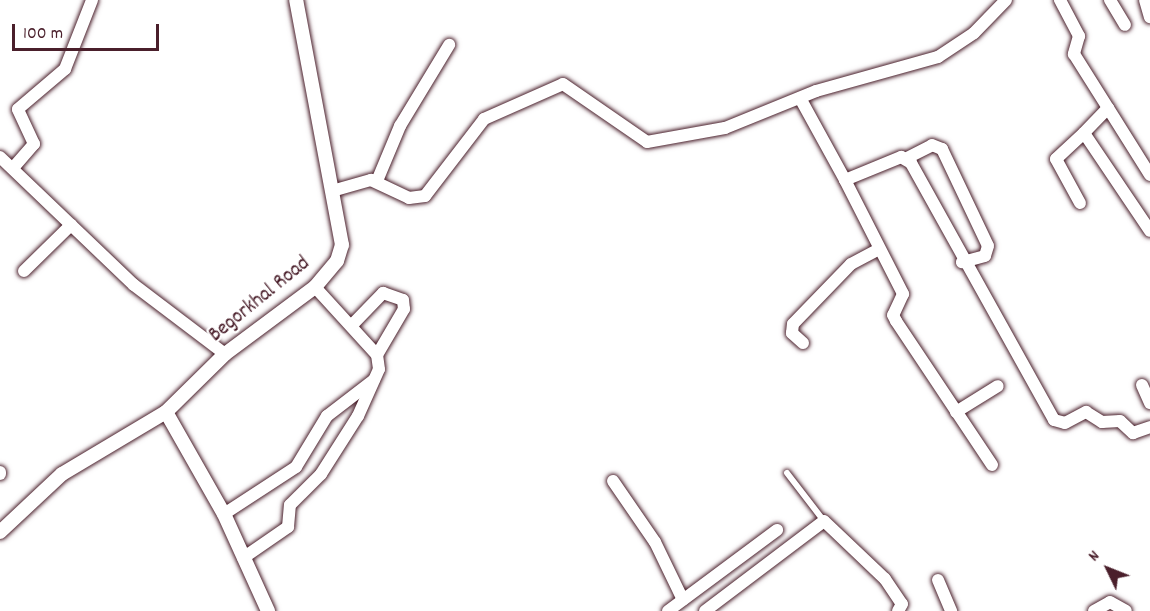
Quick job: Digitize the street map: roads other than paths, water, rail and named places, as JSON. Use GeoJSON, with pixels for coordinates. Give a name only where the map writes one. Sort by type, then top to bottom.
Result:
{"type":"FeatureCollection","features":[{"type":"Feature","properties":{"kind":"street"},"geometry":{"type":"LineString","coordinates":[[13,168],[34,144],[18,109],[65,69],[92,0]]}},
{"type":"Feature","properties":{"kind":"street","name":"Begorkhal Road"},"geometry":{"type":"LineString","coordinates":[[0,532],[62,474],[166,412],[225,354],[315,287],[341,253],[332,191],[296,0]]}},
{"type":"Feature","properties":{"kind":"street"},"geometry":{"type":"LineString","coordinates":[[332,191],[377,181],[409,198],[425,196],[484,119],[558,85],[569,85],[636,136],[655,143],[725,128],[800,98],[938,57],[974,33],[1006,0]]}},
{"type":"Feature","properties":{"kind":"street"},"geometry":{"type":"LineString","coordinates":[[1060,0],[1079,36],[1074,54],[1150,174]]}},
{"type":"Feature","properties":{"kind":"street"},"geometry":{"type":"LineString","coordinates":[[1110,0],[1125,25]]}},
{"type":"Feature","properties":{"kind":"street"},"geometry":{"type":"LineString","coordinates":[[1145,0],[1150,17]]}},
{"type":"Feature","properties":{"kind":"street"},"geometry":{"type":"LineString","coordinates":[[377,181],[400,126],[449,45]]}},
{"type":"Feature","properties":{"kind":"street"},"geometry":{"type":"LineString","coordinates":[[800,98],[903,294],[893,315],[992,465]]}},
{"type":"Feature","properties":{"kind":"street"},"geometry":{"type":"LineString","coordinates":[[1080,202],[1056,159],[1108,108]]}},
{"type":"Feature","properties":{"kind":"street"},"geometry":{"type":"LineString","coordinates":[[1084,133],[1150,231]]}},
{"type":"Feature","properties":{"kind":"street"},"geometry":{"type":"LineString","coordinates":[[845,180],[907,158],[932,145],[942,149],[988,246],[985,256],[962,262]]}},
{"type":"Feature","properties":{"kind":"street"},"geometry":{"type":"LineString","coordinates":[[0,157],[134,285],[225,354]]}},
{"type":"Feature","properties":{"kind":"street"},"geometry":{"type":"LineString","coordinates":[[907,158],[962,262],[1054,420],[1065,423],[1086,412],[1102,422],[1120,421],[1133,433],[1150,427]]}},
{"type":"Feature","properties":{"kind":"street"},"geometry":{"type":"LineString","coordinates":[[24,271],[71,225]]}},
{"type":"Feature","properties":{"kind":"street"},"geometry":{"type":"LineString","coordinates":[[803,343],[792,333],[793,324],[851,264],[879,249]]}},
{"type":"Feature","properties":{"kind":"street"},"geometry":{"type":"LineString","coordinates":[[315,287],[377,355]]}},
{"type":"Feature","properties":{"kind":"street"},"geometry":{"type":"LineString","coordinates":[[243,558],[288,527],[290,505],[321,474],[374,380],[377,355],[404,309],[403,300],[383,293],[352,325]]}},
{"type":"Feature","properties":{"kind":"street"},"geometry":{"type":"LineString","coordinates":[[224,514],[296,467],[327,416],[374,380]]}},
{"type":"Feature","properties":{"kind":"street"},"geometry":{"type":"LineString","coordinates":[[1142,385],[1150,403]]}},
{"type":"Feature","properties":{"kind":"street"},"geometry":{"type":"LineString","coordinates":[[956,412],[998,386]]}},
{"type":"Feature","properties":{"kind":"street"},"geometry":{"type":"LineString","coordinates":[[166,412],[224,514],[268,611]]}},
{"type":"Feature","properties":{"kind":"street"},"geometry":{"type":"LineString","coordinates":[[613,481],[655,542],[683,600]]}},
{"type":"Feature","properties":{"kind":"street"},"geometry":{"type":"LineString","coordinates":[[705,611],[824,521],[885,579],[902,604],[898,611]]}},
{"type":"Feature","properties":{"kind":"street"},"geometry":{"type":"LineString","coordinates":[[668,611],[777,530]]}},
{"type":"Feature","properties":{"kind":"street"},"geometry":{"type":"LineString","coordinates":[[938,580],[951,611]]}},
{"type":"Feature","properties":{"kind":"street"},"geometry":{"type":"LineString","coordinates":[[1094,611],[1110,602],[1126,611]]}},
{"type":"Feature","properties":{"kind":"lane"},"geometry":{"type":"LineString","coordinates":[[787,473],[824,521]]}}]}
